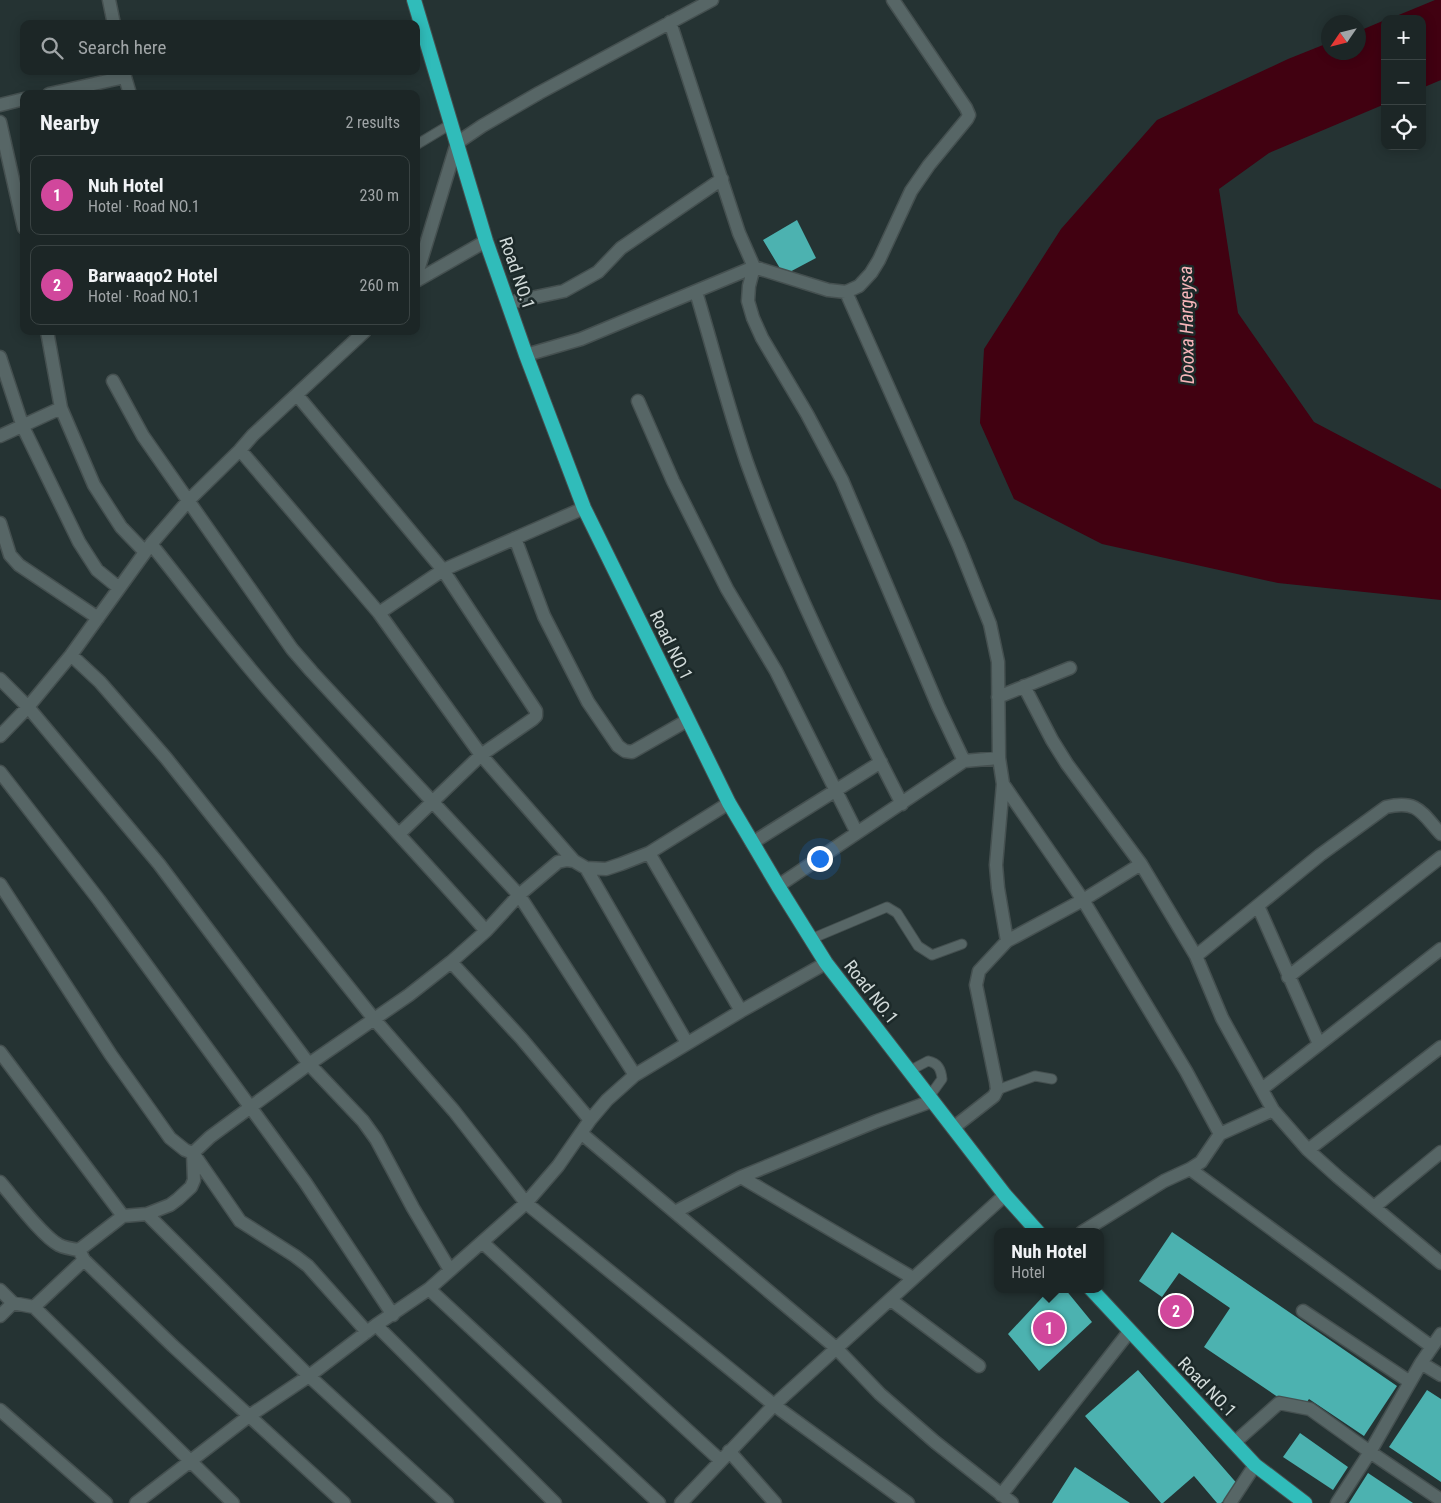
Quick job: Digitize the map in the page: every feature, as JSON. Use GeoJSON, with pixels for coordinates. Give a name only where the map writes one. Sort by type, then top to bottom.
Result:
{"type":"FeatureCollection","features":[{"type":"Feature","properties":{"kind":"highway","name":"Road NO.1"},"geometry":{"type":"LineString","coordinates":[[414,0],[418,20]]}},
{"type":"Feature","properties":{"kind":"highway","name":"Road NO.1"},"geometry":{"type":"LineString","coordinates":[[420,30],[457,143],[486,241],[526,355],[584,508],[729,803],[826,963],[1005,1195],[1034,1228]]}},
{"type":"Feature","properties":{"kind":"highway","name":"Road NO.1"},"geometry":{"type":"LineString","coordinates":[[1094,1293],[1255,1465],[1305,1503]]}},
{"type":"Feature","properties":{"kind":"street"},"geometry":{"type":"LineString","coordinates":[[109,0],[113,20]]}},
{"type":"Feature","properties":{"kind":"street"},"geometry":{"type":"LineString","coordinates":[[420,264],[457,143],[482,126],[670,22],[692,5],[712,0]]}},
{"type":"Feature","properties":{"kind":"street"},"geometry":{"type":"LineString","coordinates":[[526,355],[581,339],[754,267],[828,290],[846,292],[859,286],[879,260],[911,191],[929,165],[967,119],[968,114],[966,108],[893,0]]}},
{"type":"Feature","properties":{"kind":"street"},"geometry":{"type":"LineString","coordinates":[[670,22],[739,233],[754,267],[749,286],[748,302],[753,318],[762,338],[807,414],[842,480],[938,706],[964,761]]}},
{"type":"Feature","properties":{"kind":"street"},"geometry":{"type":"LineString","coordinates":[[64,90],[120,75]]}},
{"type":"Feature","properties":{"kind":"street"},"geometry":{"type":"LineString","coordinates":[[124,75],[129,90]]}},
{"type":"Feature","properties":{"kind":"street"},"geometry":{"type":"LineString","coordinates":[[0,104],[20,100]]}},
{"type":"Feature","properties":{"kind":"street"},"geometry":{"type":"LineString","coordinates":[[0,122],[20,210]]}},
{"type":"Feature","properties":{"kind":"street"},"geometry":{"type":"LineString","coordinates":[[508,303],[564,291],[598,272],[621,248],[722,179]]}},
{"type":"Feature","properties":{"kind":"street"},"geometry":{"type":"LineString","coordinates":[[420,279],[486,241]]}},
{"type":"Feature","properties":{"kind":"street"},"geometry":{"type":"LineString","coordinates":[[696,292],[747,461],[776,539],[902,804]]}},
{"type":"Feature","properties":{"kind":"street"},"geometry":{"type":"LineString","coordinates":[[846,292],[959,546],[990,624],[998,662],[998,758],[1003,784],[996,865],[1007,941]]}},
{"type":"Feature","properties":{"kind":"street"},"geometry":{"type":"LineString","coordinates":[[48,335],[61,408],[94,485],[121,527],[148,548],[202,607],[235,651],[276,700],[486,930]]}},
{"type":"Feature","properties":{"kind":"street"},"geometry":{"type":"LineString","coordinates":[[0,736],[28,707],[71,655],[148,548],[189,500],[253,435],[360,335]]}},
{"type":"Feature","properties":{"kind":"street"},"geometry":{"type":"LineString","coordinates":[[0,357],[24,426],[78,542],[97,570],[119,588]]}},
{"type":"Feature","properties":{"kind":"street"},"geometry":{"type":"LineString","coordinates":[[113,381],[143,436],[292,649],[519,894],[635,1075]]}},
{"type":"Feature","properties":{"kind":"street"},"geometry":{"type":"LineString","coordinates":[[297,395],[443,570],[536,711],[536,716],[533,720],[481,754],[399,834]]}},
{"type":"Feature","properties":{"kind":"street"},"geometry":{"type":"LineString","coordinates":[[638,401],[674,482],[727,589],[776,671],[857,834]]}},
{"type":"Feature","properties":{"kind":"street"},"geometry":{"type":"LineString","coordinates":[[0,436],[61,408]]}},
{"type":"Feature","properties":{"kind":"street"},"geometry":{"type":"LineString","coordinates":[[240,450],[379,613],[481,754],[574,861],[586,868],[687,1043]]}},
{"type":"Feature","properties":{"kind":"street"},"geometry":{"type":"LineString","coordinates":[[379,613],[443,570],[584,508]]}},
{"type":"Feature","properties":{"kind":"street"},"geometry":{"type":"LineString","coordinates":[[0,522],[10,555],[19,565],[98,618]]}},
{"type":"Feature","properties":{"kind":"street"},"geometry":{"type":"LineString","coordinates":[[515,538],[548,624],[588,702],[618,746],[625,751],[632,752],[688,720]]}},
{"type":"Feature","properties":{"kind":"street"},"geometry":{"type":"LineString","coordinates":[[71,655],[100,682],[166,758],[374,1019],[454,1111],[526,1203],[774,1405],[908,1503]]}},
{"type":"Feature","properties":{"kind":"street"},"geometry":{"type":"LineString","coordinates":[[998,697],[1070,668]]}},
{"type":"Feature","properties":{"kind":"street"},"geometry":{"type":"LineString","coordinates":[[0,679],[28,707],[158,864],[310,1064],[348,1104],[376,1139],[413,1208],[450,1270]]}},
{"type":"Feature","properties":{"kind":"street"},"geometry":{"type":"LineString","coordinates":[[1024,686],[1052,740],[1067,764],[1141,864],[1196,956],[1222,1018],[1273,1110],[1308,1150],[1441,1264]]}},
{"type":"Feature","properties":{"kind":"street"},"geometry":{"type":"LineString","coordinates":[[778,886],[964,761],[998,758]]}},
{"type":"Feature","properties":{"kind":"street"},"geometry":{"type":"LineString","coordinates":[[752,843],[881,762]]}},
{"type":"Feature","properties":{"kind":"street"},"geometry":{"type":"LineString","coordinates":[[0,772],[99,900],[305,1182],[393,1315]]}},
{"type":"Feature","properties":{"kind":"street"},"geometry":{"type":"LineString","coordinates":[[1003,784],[1083,900],[1186,1071],[1220,1134]]}},
{"type":"Feature","properties":{"kind":"street"},"geometry":{"type":"LineString","coordinates":[[586,868],[606,868],[649,852],[729,803]]}},
{"type":"Feature","properties":{"kind":"street"},"geometry":{"type":"LineString","coordinates":[[1196,956],[1320,855],[1386,807],[1403,804],[1417,808],[1441,834]]}},
{"type":"Feature","properties":{"kind":"street"},"geometry":{"type":"LineString","coordinates":[[649,852],[741,1012]]}},
{"type":"Feature","properties":{"kind":"street"},"geometry":{"type":"LineString","coordinates":[[1288,977],[1441,857]]}},
{"type":"Feature","properties":{"kind":"street"},"geometry":{"type":"LineString","coordinates":[[34,1307],[81,1255],[123,1216],[147,1214],[170,1205],[191,1187],[194,1180],[193,1153],[210,1137],[409,995],[451,962],[486,930],[519,894],[558,862],[574,861]]}},
{"type":"Feature","properties":{"kind":"street"},"geometry":{"type":"LineString","coordinates":[[953,1128],[994,1096],[996,1090],[976,985],[979,971],[1007,941],[1083,900],[1141,864]]}},
{"type":"Feature","properties":{"kind":"street"},"geometry":{"type":"LineString","coordinates":[[0,884],[111,1055],[170,1138],[185,1150],[193,1153],[240,1221],[296,1256],[308,1266],[555,1503]]}},
{"type":"Feature","properties":{"kind":"street"},"geometry":{"type":"LineString","coordinates":[[1258,906],[1319,1044]]}},
{"type":"Feature","properties":{"kind":"street"},"geometry":{"type":"LineString","coordinates":[[1262,1089],[1441,949]]}},
{"type":"Feature","properties":{"kind":"street"},"geometry":{"type":"LineString","coordinates":[[451,962],[521,1038],[590,1120]]}},
{"type":"Feature","properties":{"kind":"street"},"geometry":{"type":"LineString","coordinates":[[136,1503],[249,1416],[309,1376],[430,1289],[526,1203],[558,1166],[590,1120],[607,1100],[635,1075],[826,963]]}},
{"type":"Feature","properties":{"kind":"street"},"geometry":{"type":"LineString","coordinates":[[1308,1150],[1441,1047]]}},
{"type":"Feature","properties":{"kind":"street"},"geometry":{"type":"LineString","coordinates":[[0,1052],[123,1216]]}},
{"type":"Feature","properties":{"kind":"street"},"geometry":{"type":"LineString","coordinates":[[675,1212],[741,1177],[930,1099]]}},
{"type":"Feature","properties":{"kind":"street"},"geometry":{"type":"LineString","coordinates":[[1088,1228],[1164,1181],[1190,1169],[1200,1162],[1220,1134],[1273,1110]]}},
{"type":"Feature","properties":{"kind":"street"},"geometry":{"type":"LineString","coordinates":[[581,1133],[836,1348],[880,1394],[935,1442],[1012,1503]]}},
{"type":"Feature","properties":{"kind":"street"},"geometry":{"type":"LineString","coordinates":[[1374,1207],[1441,1152]]}},
{"type":"Feature","properties":{"kind":"street"},"geometry":{"type":"LineString","coordinates":[[1190,1169],[1432,1347]]}},
{"type":"Feature","properties":{"kind":"street"},"geometry":{"type":"LineString","coordinates":[[741,1177],[913,1278]]}},
{"type":"Feature","properties":{"kind":"street"},"geometry":{"type":"LineString","coordinates":[[0,1182],[46,1234],[58,1245],[81,1255],[249,1416],[344,1503]]}},
{"type":"Feature","properties":{"kind":"street"},"geometry":{"type":"LineString","coordinates":[[681,1503],[774,1405],[1005,1195]]}},
{"type":"Feature","properties":{"kind":"street"},"geometry":{"type":"LineString","coordinates":[[147,1214],[309,1376],[447,1503]]}},
{"type":"Feature","properties":{"kind":"street"},"geometry":{"type":"LineString","coordinates":[[482,1242],[720,1460]]}},
{"type":"Feature","properties":{"kind":"street"},"geometry":{"type":"LineString","coordinates":[[430,1289],[659,1503]]}},
{"type":"Feature","properties":{"kind":"street"},"geometry":{"type":"LineString","coordinates":[[0,1290],[13,1303],[34,1307],[233,1503]]}},
{"type":"Feature","properties":{"kind":"street"},"geometry":{"type":"LineString","coordinates":[[890,1300],[979,1366]]}},
{"type":"Feature","properties":{"kind":"street"},"geometry":{"type":"LineString","coordinates":[[0,1316],[13,1303]]}},
{"type":"Feature","properties":{"kind":"street"},"geometry":{"type":"LineString","coordinates":[[1303,1311],[1410,1382]]}},
{"type":"Feature","properties":{"kind":"street"},"geometry":{"type":"LineString","coordinates":[[1001,1495],[1129,1332]]}},
{"type":"Feature","properties":{"kind":"street"},"geometry":{"type":"LineString","coordinates":[[1337,1503],[1370,1452],[1421,1363],[1441,1334]]}},
{"type":"Feature","properties":{"kind":"street"},"geometry":{"type":"LineString","coordinates":[[1421,1363],[1441,1375]]}},
{"type":"Feature","properties":{"kind":"street"},"geometry":{"type":"LineString","coordinates":[[1234,1443],[1279,1403],[1310,1409],[1437,1500]]}},
{"type":"Feature","properties":{"kind":"street"},"geometry":{"type":"LineString","coordinates":[[0,1410],[106,1503]]}},
{"type":"Feature","properties":{"kind":"street"},"geometry":{"type":"LineString","coordinates":[[729,1451],[775,1503]]}},
{"type":"Feature","properties":{"kind":"street"},"geometry":{"type":"LineString","coordinates":[[1230,1503],[1255,1465]]}},
{"type":"Feature","properties":{"kind":"lane"},"geometry":{"type":"LineString","coordinates":[[420,143],[451,124]]}},
{"type":"Feature","properties":{"kind":"lane"},"geometry":{"type":"LineString","coordinates":[[811,939],[887,907],[897,913],[918,946],[932,955],[962,944]]}},
{"type":"Feature","properties":{"kind":"lane"},"geometry":{"type":"LineString","coordinates":[[909,1071],[928,1061],[935,1062],[942,1071],[942,1079],[930,1099]]}},
{"type":"Feature","properties":{"kind":"lane"},"geometry":{"type":"LineString","coordinates":[[996,1090],[1035,1076],[1052,1079]]}},
{"type":"Feature","properties":{"kind":"water"},"geometry":{"type":"Polygon","coordinates":[[[1435,0],[1441,0],[1441,80],[1426,86],[1426,15],[1399,15],[1435,0]]]}},
{"type":"Feature","properties":{"kind":"water","name":"Dooxa Hargeysa"},"geometry":{"type":"Polygon","coordinates":[[[1381,22],[1381,106],[1269,153],[1219,189],[1238,313],[1314,422],[1441,489],[1441,600],[1278,583],[1102,544],[1014,499],[980,423],[984,349],[1061,229],[1157,120],[1288,59],[1321,46],[1321,60],[1366,60],[1366,28],[1381,22]]]}},
{"type":"Feature","properties":{"kind":"building"},"geometry":{"type":"Polygon","coordinates":[[[797,220],[816,258],[784,275],[763,240],[797,220]]]}},
{"type":"Feature","properties":{"kind":"building"},"geometry":{"type":"Polygon","coordinates":[[[1172,1232],[1397,1386],[1364,1436],[1309,1399],[1300,1412],[1204,1347],[1230,1308],[1179,1273],[1162,1297],[1139,1281],[1172,1232]]]}},
{"type":"Feature","properties":{"kind":"building"},"geometry":{"type":"Polygon","coordinates":[[[1046,1293],[1068,1293],[1092,1322],[1039,1371],[1008,1334],[1046,1293]]]}},
{"type":"Feature","properties":{"kind":"building"},"geometry":{"type":"Polygon","coordinates":[[[1138,1370],[1240,1487],[1221,1503],[1217,1503],[1194,1476],[1161,1503],[1085,1416],[1138,1370]]]}},
{"type":"Feature","properties":{"kind":"building"},"geometry":{"type":"Polygon","coordinates":[[[1427,1390],[1441,1399],[1441,1482],[1389,1447],[1427,1390]]]}},
{"type":"Feature","properties":{"kind":"building"},"geometry":{"type":"Polygon","coordinates":[[[1300,1433],[1348,1467],[1333,1490],[1283,1457],[1300,1433]]]}},
{"type":"Feature","properties":{"kind":"building"},"geometry":{"type":"Polygon","coordinates":[[[1075,1467],[1130,1503],[1052,1503],[1075,1467]]]}},
{"type":"Feature","properties":{"kind":"building"},"geometry":{"type":"Polygon","coordinates":[[[1368,1473],[1413,1503],[1349,1503],[1368,1473]]]}},
{"type":"Feature","properties":{"kind":"place","name":"Barwaaqo2 Hotel"},"geometry":{"type":"Point","coordinates":[1176,1311]}},
{"type":"Feature","properties":{"kind":"place","name":"Nuh Hotel"},"geometry":{"type":"Point","coordinates":[1049,1328]}}]}
